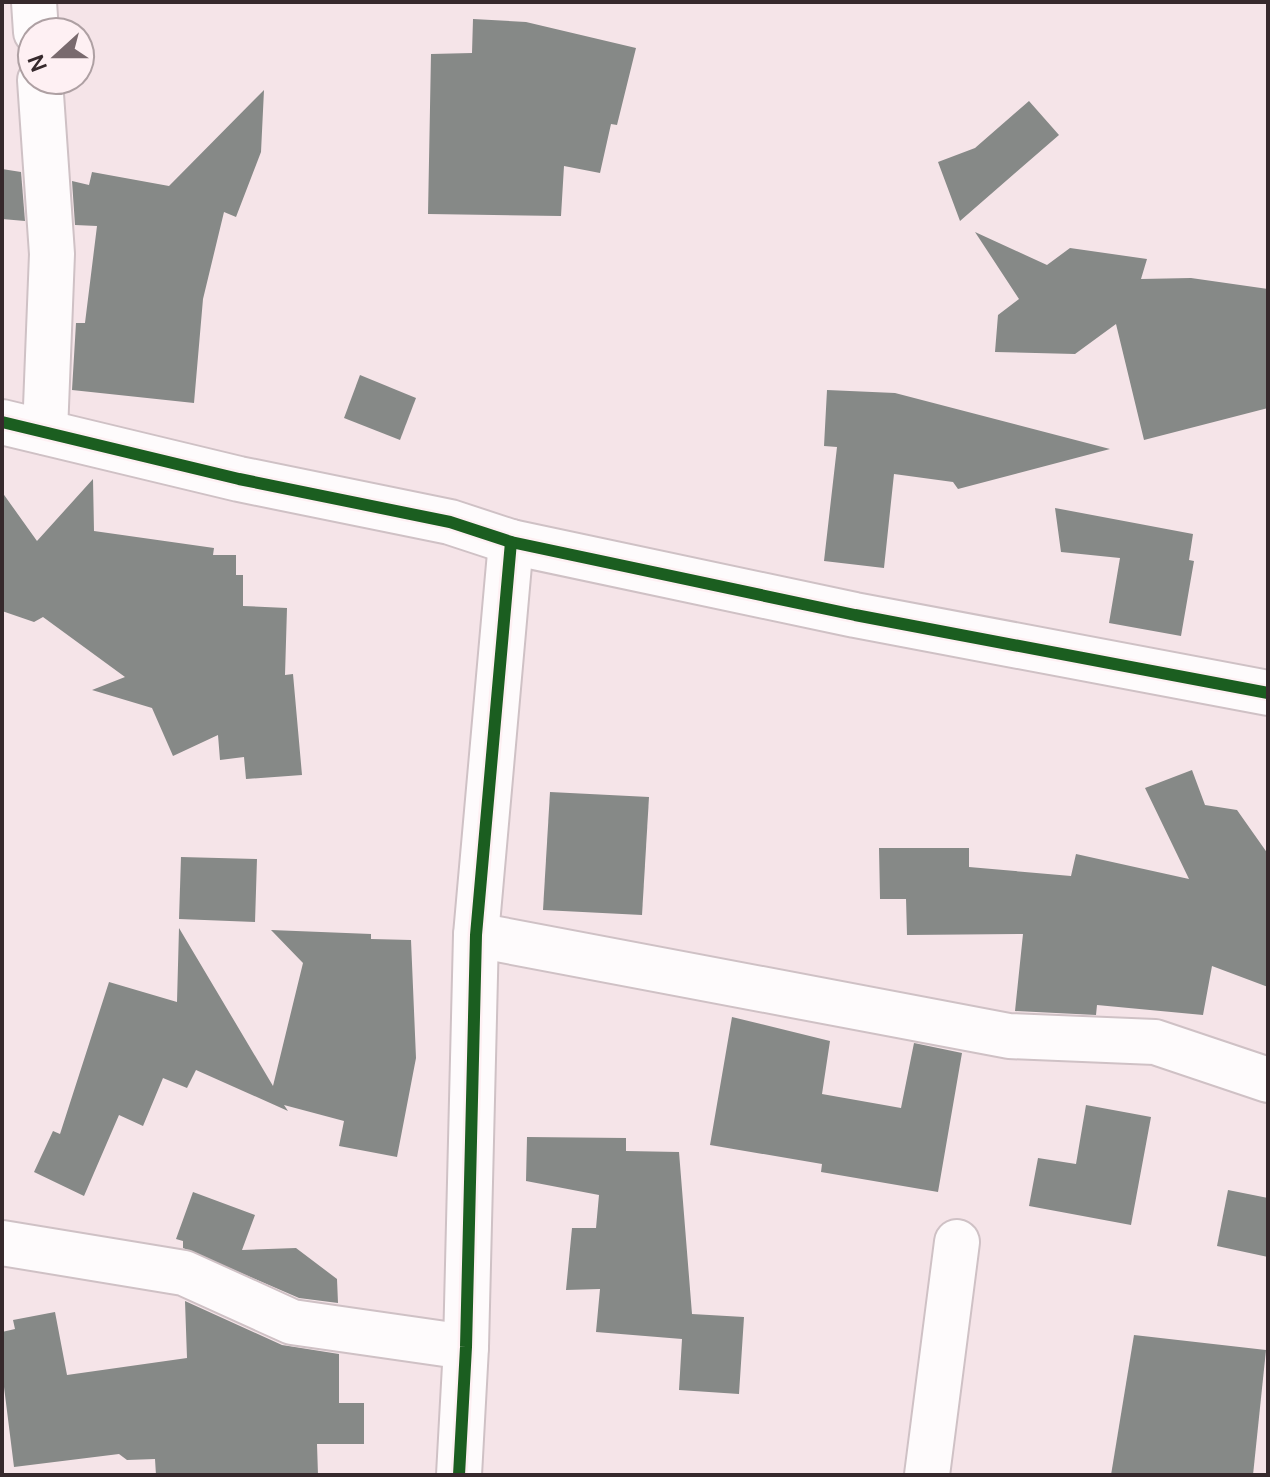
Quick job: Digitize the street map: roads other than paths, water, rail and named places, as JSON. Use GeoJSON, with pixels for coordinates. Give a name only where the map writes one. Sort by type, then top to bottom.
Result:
{"type":"FeatureCollection","features":[{"type":"Feature","properties":{"kind":"street"},"geometry":{"type":"LineString","coordinates":[[41,96],[52,254],[45,432]]}},
{"type":"Feature","properties":{"kind":"street"},"geometry":{"type":"LineString","coordinates":[[2,422],[239,479],[450,522],[511,542],[855,615],[1268,693]]}},
{"type":"Feature","properties":{"kind":"street"},"geometry":{"type":"LineString","coordinates":[[459,1475],[466,1347],[476,935],[511,542]]}},
{"type":"Feature","properties":{"kind":"street"},"geometry":{"type":"LineString","coordinates":[[476,935],[1009,1036],[1155,1042],[1268,1080]]}},
{"type":"Feature","properties":{"kind":"street"},"geometry":{"type":"LineString","coordinates":[[927,1475],[957,1242]]}},
{"type":"Feature","properties":{"kind":"street"},"geometry":{"type":"LineString","coordinates":[[2,1243],[184,1273],[292,1322],[466,1347]]}}]}
